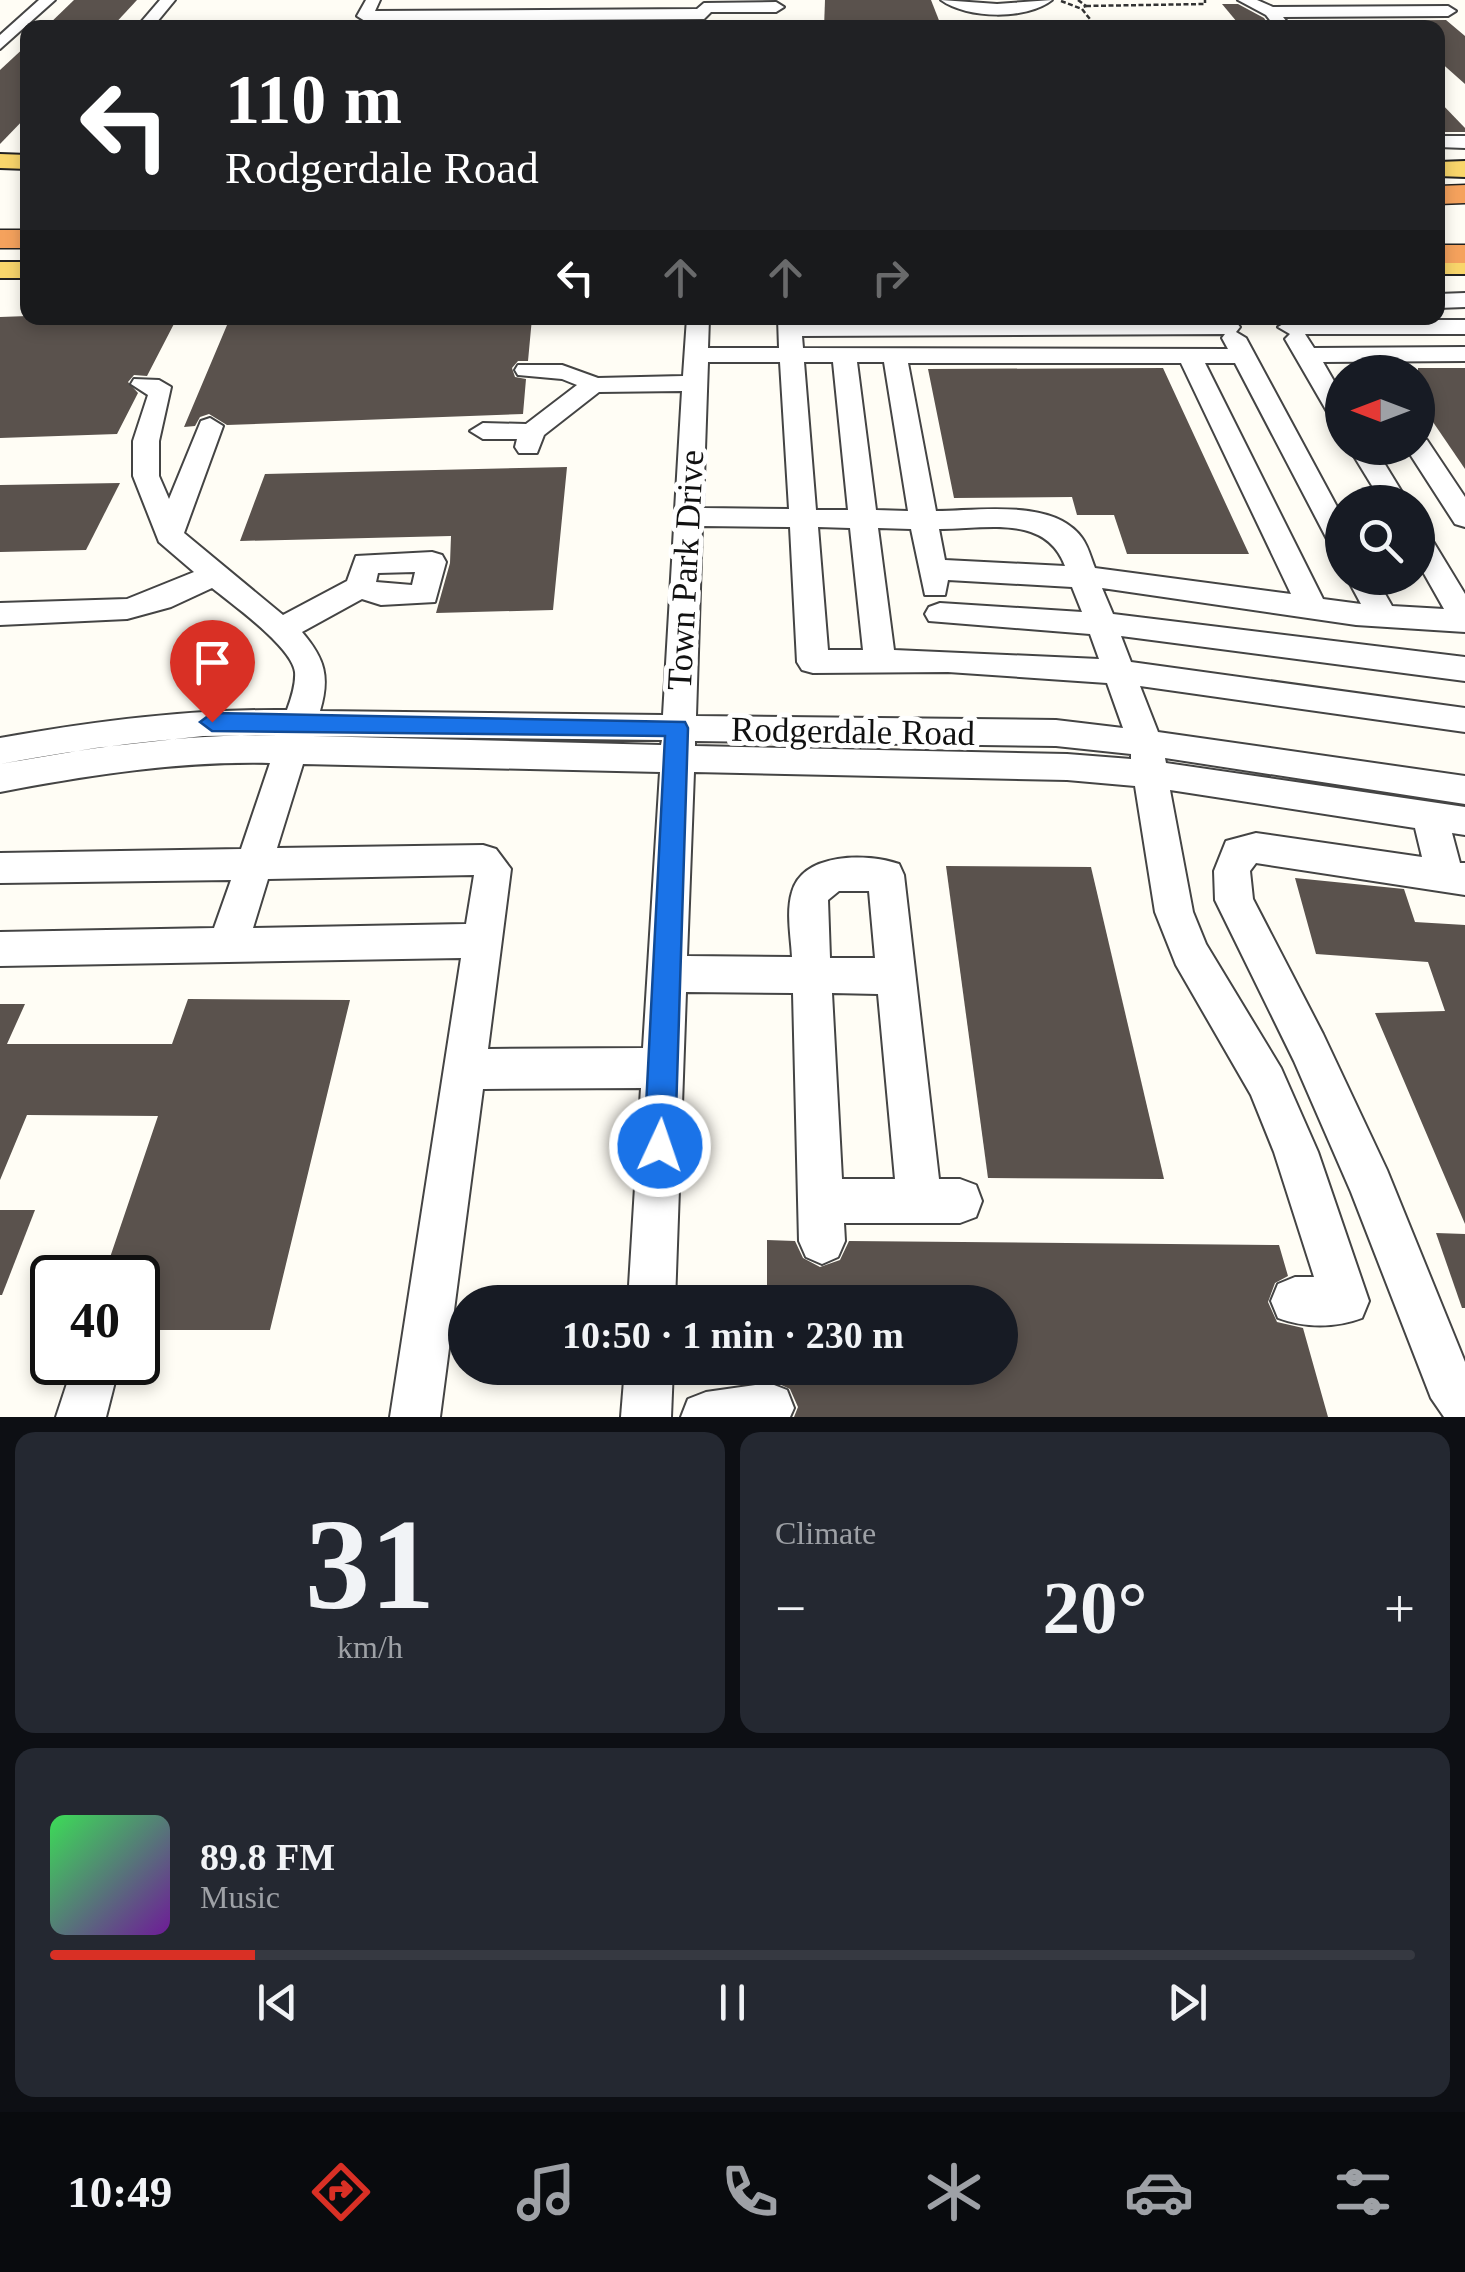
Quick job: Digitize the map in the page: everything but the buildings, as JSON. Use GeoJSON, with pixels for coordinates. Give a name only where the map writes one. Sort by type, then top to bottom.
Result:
{"type":"FeatureCollection","features":[{"type":"Feature","properties":{"kind":"street"},"geometry":{"type":"LineString","coordinates":[[26,20],[48,0]]}},
{"type":"Feature","properties":{"kind":"street"},"geometry":{"type":"LineString","coordinates":[[150,20],[168,0]]}},
{"type":"Feature","properties":{"kind":"street"},"geometry":{"type":"LineString","coordinates":[[373,0],[365,16],[632,7],[704,12],[775,4]]}},
{"type":"Feature","properties":{"kind":"street"},"geometry":{"type":"LineString","coordinates":[[948,0],[973,6],[1025,6],[1048,1],[1053,18],[1009,19]]}},
{"type":"Feature","properties":{"kind":"street"},"geometry":{"type":"LineString","coordinates":[[1244,0],[1271,12],[1278,20]]}},
{"type":"Feature","properties":{"kind":"street"},"geometry":{"type":"LineString","coordinates":[[1271,12],[1441,6],[1465,26]]}},
{"type":"Feature","properties":{"kind":"street"},"geometry":{"type":"LineString","coordinates":[[1364,11],[1373,20]]}},
{"type":"Feature","properties":{"kind":"street"},"geometry":{"type":"LineString","coordinates":[[0,44],[20,26]]}},
{"type":"Feature","properties":{"kind":"street","name":"Town Park Drive"},"geometry":{"type":"LineString","coordinates":[[653,1285],[698,325]]}},
{"type":"Feature","properties":{"kind":"street"},"geometry":{"type":"LineString","coordinates":[[482,431],[530,440],[593,386],[695,369],[790,334],[988,325]]}},
{"type":"Feature","properties":{"kind":"street"},"geometry":{"type":"LineString","coordinates":[[1033,325],[1044,356]]}},
{"type":"Feature","properties":{"kind":"street"},"geometry":{"type":"LineString","coordinates":[[1228,325],[1325,509]]}},
{"type":"Feature","properties":{"kind":"street"},"geometry":{"type":"LineString","coordinates":[[1289,325],[1325,387]]}},
{"type":"Feature","properties":{"kind":"street"},"geometry":{"type":"LineString","coordinates":[[1376,325],[1465,328]]}},
{"type":"Feature","properties":{"kind":"street"},"geometry":{"type":"LineString","coordinates":[[790,334],[844,356],[1244,356]]}},
{"type":"Feature","properties":{"kind":"street"},"geometry":{"type":"LineString","coordinates":[[790,334],[812,662],[948,661],[1121,672],[1465,720]]}},
{"type":"Feature","properties":{"kind":"street"},"geometry":{"type":"LineString","coordinates":[[1435,357],[1465,354]]}},
{"type":"Feature","properties":{"kind":"street"},"geometry":{"type":"LineString","coordinates":[[1306,355],[1325,358]]}},
{"type":"Feature","properties":{"kind":"street"},"geometry":{"type":"LineString","coordinates":[[844,356],[880,662]]}},
{"type":"Feature","properties":{"kind":"street"},"geometry":{"type":"LineString","coordinates":[[896,356],[948,661]]}},
{"type":"Feature","properties":{"kind":"street"},"geometry":{"type":"LineString","coordinates":[[1190,356],[1312,607]]}},
{"type":"Feature","properties":{"kind":"street"},"geometry":{"type":"LineString","coordinates":[[527,370],[561,370],[579,375],[593,386]]}},
{"type":"Feature","properties":{"kind":"street"},"geometry":{"type":"LineString","coordinates":[[143,384],[159,387],[146,441],[146,476],[169,535],[282,630],[307,658],[311,672],[228,944]]}},
{"type":"Feature","properties":{"kind":"street"},"geometry":{"type":"LineString","coordinates":[[169,535],[210,426]]}},
{"type":"Feature","properties":{"kind":"street"},"geometry":{"type":"LineString","coordinates":[[1430,465],[1465,518]]}},
{"type":"Feature","properties":{"kind":"street"},"geometry":{"type":"LineString","coordinates":[[688,517],[1031,520],[1048,525],[1070,541],[1121,672],[1148,759],[1163,866],[1174,912],[1190,953],[1266,1082],[1296,1152],[1345,1301],[1295,1301]]}},
{"type":"Feature","properties":{"kind":"street"},"geometry":{"type":"LineString","coordinates":[[932,569],[1085,576],[1383,617],[1465,620]]}},
{"type":"Feature","properties":{"kind":"street"},"geometry":{"type":"LineString","coordinates":[[1435,569],[1465,620]]}},
{"type":"Feature","properties":{"kind":"street"},"geometry":{"type":"LineString","coordinates":[[0,614],[126,609],[160,600],[216,574]]}},
{"type":"Feature","properties":{"kind":"street"},"geometry":{"type":"LineString","coordinates":[[282,630],[360,586]]}},
{"type":"Feature","properties":{"kind":"street"},"geometry":{"type":"LineString","coordinates":[[1371,595],[1383,617]]}},
{"type":"Feature","properties":{"kind":"street"},"geometry":{"type":"LineString","coordinates":[[940,614],[1103,623],[1460,677]]}},
{"type":"Feature","properties":{"kind":"street"},"geometry":{"type":"LineString","coordinates":[[1424,619],[1460,677]]}},
{"type":"Feature","properties":{"kind":"street","name":"Rodgerdale Road"},"geometry":{"type":"LineString","coordinates":[[0,751],[102,734],[212,722],[293,737]]}},
{"type":"Feature","properties":{"kind":"street","name":"Rodgerdale Road"},"geometry":{"type":"LineString","coordinates":[[0,778],[293,737],[676,742],[1067,767],[1148,759],[1313,765],[1465,790]]}},
{"type":"Feature","properties":{"kind":"street","name":"Rodgerdale Road"},"geometry":{"type":"LineString","coordinates":[[1148,759],[1448,819]]}},
{"type":"Feature","properties":{"kind":"street"},"geometry":{"type":"LineString","coordinates":[[1448,819],[1455,878],[1256,848],[1239,852],[1232,872],[1234,900],[1309,1048],[1371,1186],[1448,1381],[1465,1405]]}},
{"type":"Feature","properties":{"kind":"street"},"geometry":{"type":"LineString","coordinates":[[0,868],[483,860],[493,869],[415,1417]]}},
{"type":"Feature","properties":{"kind":"street"},"geometry":{"type":"LineString","coordinates":[[832,874],[886,874],[896,976],[939,1202],[822,1221],[810,894],[832,874]]}},
{"type":"Feature","properties":{"kind":"street"},"geometry":{"type":"LineString","coordinates":[[0,950],[482,941]]}},
{"type":"Feature","properties":{"kind":"street"},"geometry":{"type":"LineString","coordinates":[[668,974],[896,976]]}},
{"type":"Feature","properties":{"kind":"street"},"geometry":{"type":"LineString","coordinates":[[462,1069],[663,1068]]}},
{"type":"Feature","properties":{"kind":"street"},"geometry":{"type":"LineString","coordinates":[[81,1417],[91,1385]]}},
{"type":"Feature","properties":{"kind":"street"},"geometry":{"type":"LineString","coordinates":[[646,1417],[647,1385]]}},
{"type":"Feature","properties":{"kind":"street"},"geometry":{"type":"LineString","coordinates":[[706,1417],[768,1408]]}},
{"type":"Feature","properties":{"kind":"path"},"geometry":{"type":"LineString","coordinates":[[1078,0],[1086,6]]}},
{"type":"Feature","properties":{"kind":"path"},"geometry":{"type":"LineString","coordinates":[[1048,1],[1080,8],[1184,7],[1205,4],[1205,0]]}},
{"type":"Feature","properties":{"kind":"path"},"geometry":{"type":"LineString","coordinates":[[1080,8],[1090,20]]}},
{"type":"Feature","properties":{"kind":"route"},"geometry":{"type":"LineString","coordinates":[[212,722],[676,728],[660,1146]]}}]}
